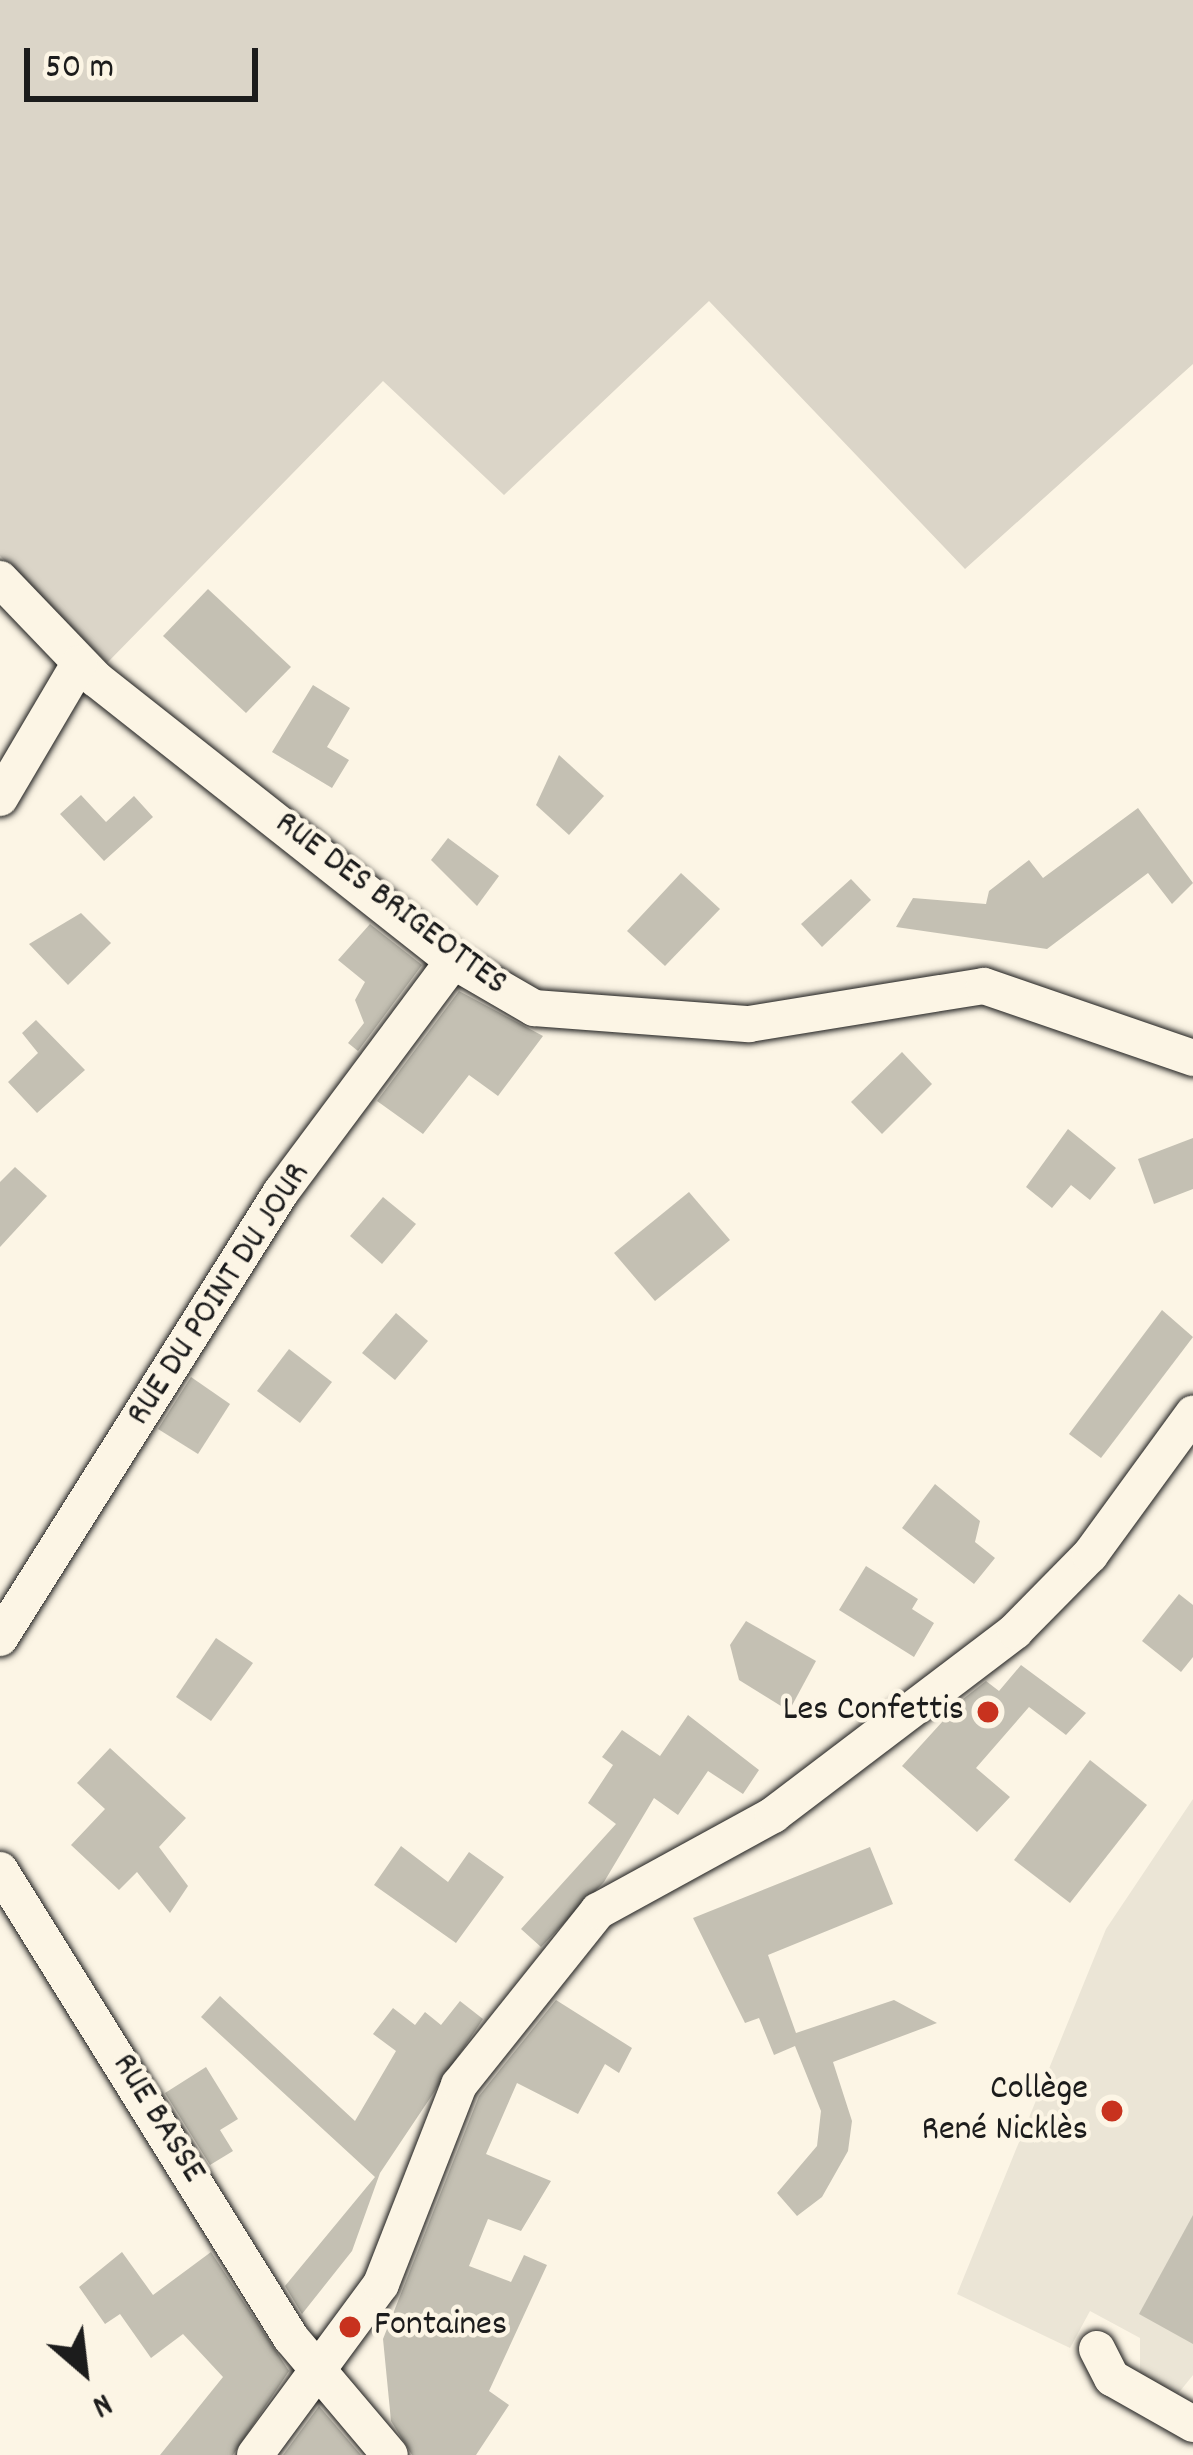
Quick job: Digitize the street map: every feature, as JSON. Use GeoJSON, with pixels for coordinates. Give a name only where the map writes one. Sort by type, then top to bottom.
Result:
{"type":"FeatureCollection","features":[{"type":"Feature","properties":{"kind":"street","name":"RUE DES BRIGEOTTES"},"geometry":{"type":"LineString","coordinates":[[0,579],[79,664],[453,961],[534,1009],[621,1021],[775,1023],[862,1000],[958,985],[1005,990],[1193,1058]]}},
{"type":"Feature","properties":{"kind":"street"},"geometry":{"type":"LineString","coordinates":[[0,796],[79,664]]}},
{"type":"Feature","properties":{"kind":"street","name":"RUE DU POINT DU JOUR"},"geometry":{"type":"LineString","coordinates":[[0,1638],[281,1192],[453,961]]}},
{"type":"Feature","properties":{"kind":"street"},"geometry":{"type":"LineString","coordinates":[[256,2455],[388,2271],[459,2085],[598,1911],[773,1816],[1015,1631],[1090,1555],[1193,1414]]}},
{"type":"Feature","properties":{"kind":"street","name":"RUE BASSE"},"geometry":{"type":"LineString","coordinates":[[0,1870],[315,2368],[390,2455]]}},
{"type":"Feature","properties":{"kind":"street"},"geometry":{"type":"LineString","coordinates":[[1096,2349],[1112,2378],[1193,2423]]}},
{"type":"Feature","properties":{"kind":"shaded area"},"geometry":{"type":"Polygon","coordinates":[[[0,0],[1193,0],[1193,364],[965,569],[709,301],[504,495],[383,381],[107,663],[0,556],[0,0]]]}},
{"type":"Feature","properties":{"kind":"shaded area","name":"Collège René Nicklès"},"geometry":{"type":"Polygon","coordinates":[[[1193,1799],[1193,2375],[1177,2395],[1140,2375],[1140,2338],[1090,2311],[1070,2348],[957,2294],[1106,1929],[1193,1799]]]}},
{"type":"Feature","properties":{"kind":"building"},"geometry":{"type":"Polygon","coordinates":[[[208,589],[291,667],[246,713],[163,636],[208,589]]]}},
{"type":"Feature","properties":{"kind":"building"},"geometry":{"type":"Polygon","coordinates":[[[313,685],[350,708],[327,747],[349,760],[332,788],[272,752],[313,685]]]}},
{"type":"Feature","properties":{"kind":"building"},"geometry":{"type":"Polygon","coordinates":[[[559,755],[604,796],[569,835],[536,805],[559,755]]]}},
{"type":"Feature","properties":{"kind":"building"},"geometry":{"type":"Polygon","coordinates":[[[81,795],[106,822],[134,796],[153,817],[104,861],[60,814],[81,795]]]}},
{"type":"Feature","properties":{"kind":"building"},"geometry":{"type":"Polygon","coordinates":[[[1138,808],[1193,883],[1172,904],[1148,873],[1047,949],[896,927],[913,898],[986,904],[989,891],[1029,860],[1043,878],[1138,808]]]}},
{"type":"Feature","properties":{"kind":"building"},"geometry":{"type":"Polygon","coordinates":[[[448,838],[499,876],[477,906],[431,860],[448,838]]]}},
{"type":"Feature","properties":{"kind":"building"},"geometry":{"type":"Polygon","coordinates":[[[681,873],[720,909],[665,966],[627,931],[681,873]]]}},
{"type":"Feature","properties":{"kind":"building"},"geometry":{"type":"Polygon","coordinates":[[[851,879],[871,900],[822,947],[801,924],[851,879]]]}},
{"type":"Feature","properties":{"kind":"building"},"geometry":{"type":"Polygon","coordinates":[[[81,913],[111,943],[68,985],[29,944],[81,913]]]}},
{"type":"Feature","properties":{"kind":"building"},"geometry":{"type":"Polygon","coordinates":[[[370,924],[422,965],[358,1051],[348,1043],[364,1023],[355,1000],[365,982],[338,960],[370,924]]]}},
{"type":"Feature","properties":{"kind":"building"},"geometry":{"type":"Polygon","coordinates":[[[459,991],[543,1036],[498,1096],[469,1075],[423,1134],[377,1101],[459,991]]]}},
{"type":"Feature","properties":{"kind":"building"},"geometry":{"type":"Polygon","coordinates":[[[36,1020],[85,1070],[37,1113],[8,1082],[38,1053],[22,1033],[36,1020]]]}},
{"type":"Feature","properties":{"kind":"building"},"geometry":{"type":"Polygon","coordinates":[[[902,1052],[932,1084],[882,1134],[851,1102],[902,1052]]]}},
{"type":"Feature","properties":{"kind":"building"},"geometry":{"type":"Polygon","coordinates":[[[1068,1129],[1116,1168],[1090,1200],[1071,1185],[1052,1208],[1026,1187],[1068,1129]]]}},
{"type":"Feature","properties":{"kind":"building"},"geometry":{"type":"Polygon","coordinates":[[[1193,1138],[1193,1189],[1154,1204],[1138,1159],[1193,1138]]]}},
{"type":"Feature","properties":{"kind":"building"},"geometry":{"type":"Polygon","coordinates":[[[15,1167],[47,1196],[0,1247],[0,1182],[15,1167]]]}},
{"type":"Feature","properties":{"kind":"building"},"geometry":{"type":"Polygon","coordinates":[[[689,1192],[730,1240],[655,1301],[614,1253],[689,1192]]]}},
{"type":"Feature","properties":{"kind":"building"},"geometry":{"type":"Polygon","coordinates":[[[383,1197],[416,1224],[382,1264],[350,1236],[383,1197]]]}},
{"type":"Feature","properties":{"kind":"building"},"geometry":{"type":"Polygon","coordinates":[[[1162,1310],[1193,1337],[1101,1458],[1069,1434],[1162,1310]]]}},
{"type":"Feature","properties":{"kind":"building"},"geometry":{"type":"Polygon","coordinates":[[[396,1313],[428,1341],[395,1380],[362,1353],[396,1313]]]}},
{"type":"Feature","properties":{"kind":"building"},"geometry":{"type":"Polygon","coordinates":[[[289,1349],[332,1382],[300,1423],[257,1391],[289,1349]]]}},
{"type":"Feature","properties":{"kind":"building"},"geometry":{"type":"Polygon","coordinates":[[[191,1377],[230,1404],[198,1454],[158,1429],[191,1377]]]}},
{"type":"Feature","properties":{"kind":"building"},"geometry":{"type":"Polygon","coordinates":[[[935,1484],[980,1521],[975,1542],[995,1558],[974,1584],[902,1528],[935,1484]]]}},
{"type":"Feature","properties":{"kind":"building"},"geometry":{"type":"Polygon","coordinates":[[[866,1566],[918,1599],[912,1609],[934,1623],[914,1657],[839,1610],[866,1566]]]}},
{"type":"Feature","properties":{"kind":"building"},"geometry":{"type":"Polygon","coordinates":[[[1179,1594],[1193,1605],[1193,1657],[1181,1672],[1142,1641],[1179,1594]]]}},
{"type":"Feature","properties":{"kind":"building"},"geometry":{"type":"Polygon","coordinates":[[[746,1621],[816,1661],[789,1711],[739,1680],[730,1645],[746,1621]]]}},
{"type":"Feature","properties":{"kind":"building"},"geometry":{"type":"Polygon","coordinates":[[[216,1638],[253,1663],[211,1721],[176,1697],[216,1638]]]}},
{"type":"Feature","properties":{"kind":"building"},"geometry":{"type":"Polygon","coordinates":[[[1021,1665],[1086,1713],[1066,1735],[1029,1707],[976,1768],[1010,1797],[977,1832],[902,1766],[963,1699],[986,1681],[999,1691],[1021,1665]]]}},
{"type":"Feature","properties":{"kind":"building"},"geometry":{"type":"Polygon","coordinates":[[[688,1715],[759,1770],[743,1794],[708,1771],[678,1815],[654,1798],[604,1882],[541,1947],[521,1929],[616,1824],[588,1803],[613,1765],[602,1757],[622,1730],[660,1756],[688,1715]]]}},
{"type":"Feature","properties":{"kind":"building"},"geometry":{"type":"Polygon","coordinates":[[[110,1748],[186,1818],[159,1847],[188,1886],[170,1913],[137,1872],[119,1890],[71,1845],[105,1809],[77,1783],[110,1748]]]}},
{"type":"Feature","properties":{"kind":"building"},"geometry":{"type":"Polygon","coordinates":[[[1090,1760],[1147,1805],[1070,1903],[1014,1860],[1090,1760]]]}},
{"type":"Feature","properties":{"kind":"building"},"geometry":{"type":"Polygon","coordinates":[[[401,1846],[448,1882],[469,1852],[504,1877],[456,1943],[374,1885],[401,1846]]]}},
{"type":"Feature","properties":{"kind":"building"},"geometry":{"type":"Polygon","coordinates":[[[870,1847],[893,1904],[768,1955],[796,2033],[894,2000],[937,2023],[833,2062],[852,2121],[848,2151],[822,2197],[797,2216],[777,2193],[817,2146],[821,2111],[795,2046],[774,2055],[759,2018],[745,2023],[693,1918],[870,1847]]]}},
{"type":"Feature","properties":{"kind":"building"},"geometry":{"type":"Polygon","coordinates":[[[220,1996],[355,2121],[396,2051],[373,2034],[393,2008],[415,2025],[425,2012],[441,2025],[460,2001],[483,2019],[380,2173],[352,2251],[302,2314],[285,2286],[375,2177],[201,2017],[220,1996]]]}},
{"type":"Feature","properties":{"kind":"building"},"geometry":{"type":"Polygon","coordinates":[[[556,2000],[632,2048],[619,2073],[605,2064],[578,2114],[517,2083],[486,2154],[551,2181],[521,2231],[488,2219],[469,2266],[511,2282],[524,2255],[547,2265],[489,2391],[509,2405],[476,2455],[412,2455],[391,2421],[383,2339],[479,2096],[556,2000]]]}},
{"type":"Feature","properties":{"kind":"building"},"geometry":{"type":"Polygon","coordinates":[[[206,2067],[238,2119],[220,2130],[233,2151],[210,2165],[165,2093],[206,2067]]]}},
{"type":"Feature","properties":{"kind":"building"},"geometry":{"type":"Polygon","coordinates":[[[1193,2215],[1193,2344],[1139,2314],[1193,2215]]]}},
{"type":"Feature","properties":{"kind":"building"},"geometry":{"type":"Polygon","coordinates":[[[122,2252],[153,2295],[211,2252],[289,2371],[233,2455],[160,2455],[223,2377],[183,2334],[151,2358],[120,2314],[105,2324],[79,2287],[122,2252]]]}},
{"type":"Feature","properties":{"kind":"building"},"geometry":{"type":"Polygon","coordinates":[[[319,2406],[361,2455],[283,2455],[319,2406]]]}},
{"type":"Feature","properties":{"kind":"place","name":"Les Confettis"},"geometry":{"type":"Point","coordinates":[988,1712]}},
{"type":"Feature","properties":{"kind":"place","name":"Collège René Nicklès"},"geometry":{"type":"Point","coordinates":[1112,2111]}},
{"type":"Feature","properties":{"kind":"place","name":"Fontaines"},"geometry":{"type":"Point","coordinates":[350,2327]}}]}
